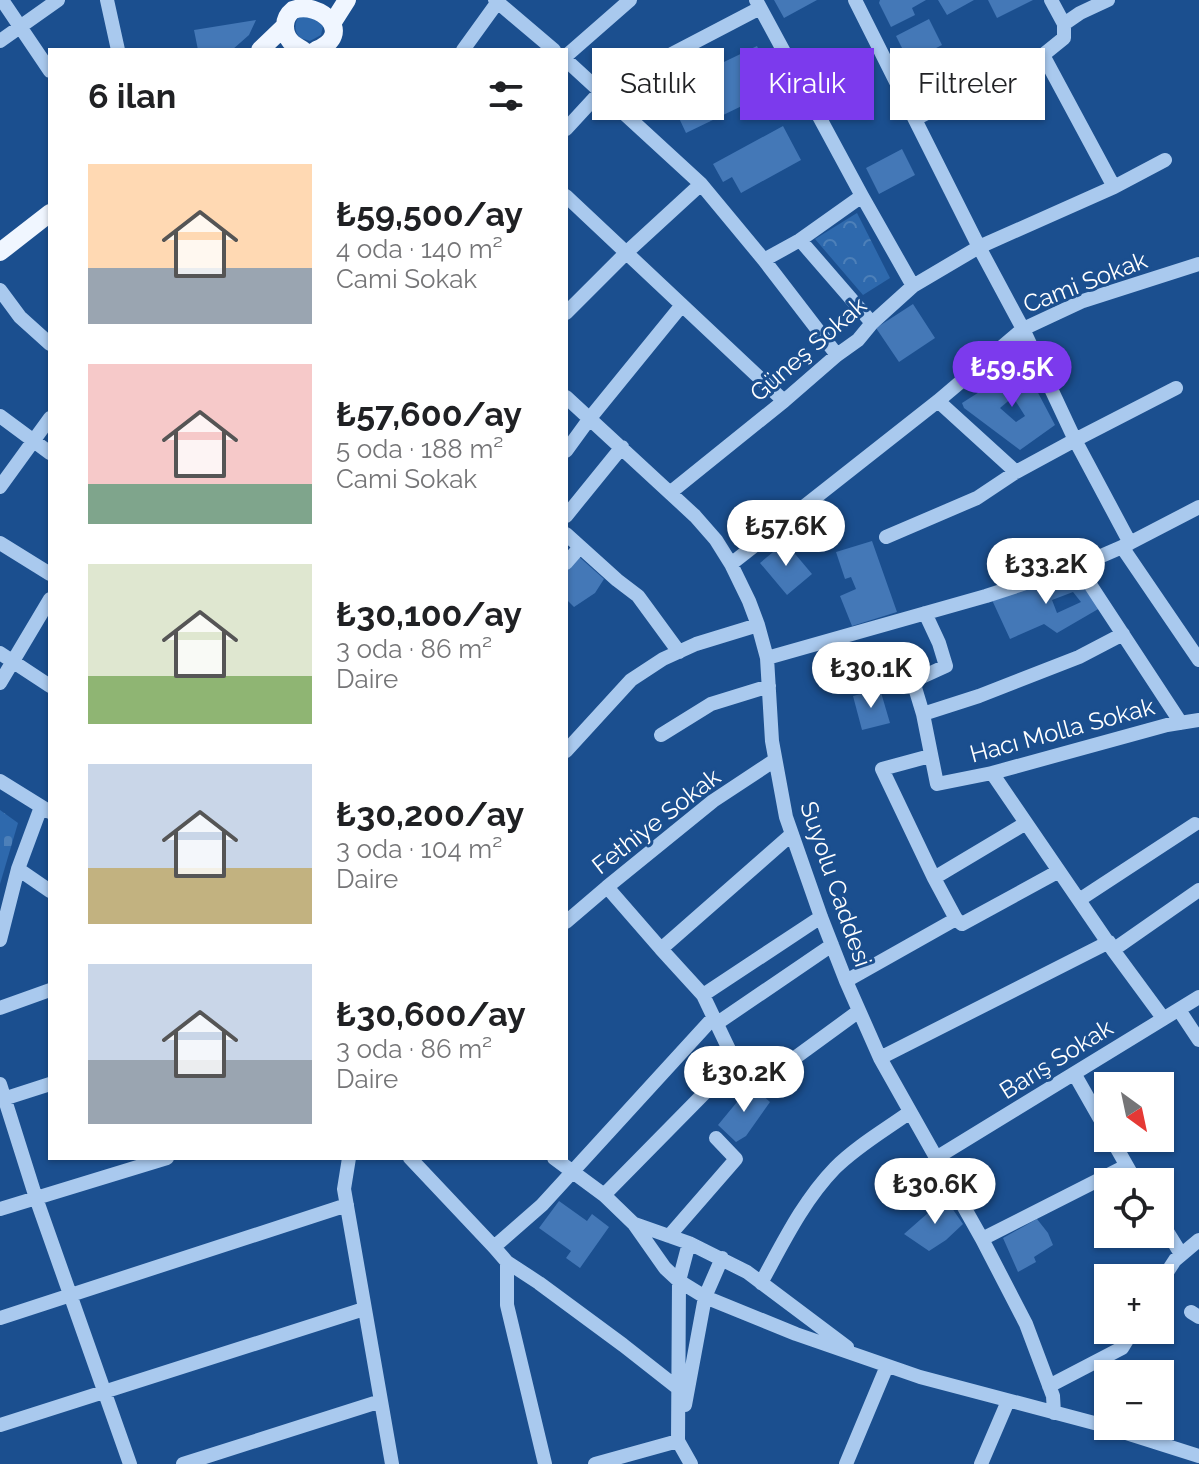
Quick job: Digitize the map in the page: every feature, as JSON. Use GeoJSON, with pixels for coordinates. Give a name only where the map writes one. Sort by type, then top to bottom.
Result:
{"type":"FeatureCollection","features":[{"type":"Feature","properties":{"kind":"main road"},"geometry":{"type":"LineString","coordinates":[[313,48],[331,38],[333,22],[347,0]]}},
{"type":"Feature","properties":{"kind":"main road"},"geometry":{"type":"LineString","coordinates":[[262,48],[285,26],[290,12],[311,2],[325,8],[333,22]]}},
{"type":"Feature","properties":{"kind":"main road"},"geometry":{"type":"LineString","coordinates":[[285,26],[288,39],[309,48]]}},
{"type":"Feature","properties":{"kind":"main road"},"geometry":{"type":"LineString","coordinates":[[0,252],[48,215]]}},
{"type":"Feature","properties":{"kind":"street"},"geometry":{"type":"LineString","coordinates":[[2,0],[48,68]]}},
{"type":"Feature","properties":{"kind":"street"},"geometry":{"type":"LineString","coordinates":[[0,41],[58,0]]}},
{"type":"Feature","properties":{"kind":"street"},"geometry":{"type":"LineString","coordinates":[[107,0],[118,48]]}},
{"type":"Feature","properties":{"kind":"street"},"geometry":{"type":"LineString","coordinates":[[568,56],[630,0]]}},
{"type":"Feature","properties":{"kind":"street"},"geometry":{"type":"LineString","coordinates":[[855,0],[890,69]]}},
{"type":"Feature","properties":{"kind":"street"},"geometry":{"type":"LineString","coordinates":[[1045,53],[1064,38],[1064,24],[1051,0]]}},
{"type":"Feature","properties":{"kind":"street"},"geometry":{"type":"LineString","coordinates":[[1064,24],[1108,0]]}},
{"type":"Feature","properties":{"kind":"street"},"geometry":{"type":"LineString","coordinates":[[464,48],[496,2],[552,48]]}},
{"type":"Feature","properties":{"kind":"street"},"geometry":{"type":"LineString","coordinates":[[679,48],[758,4],[913,286]]}},
{"type":"Feature","properties":{"kind":"street"},"geometry":{"type":"LineString","coordinates":[[1045,59],[1114,187]]}},
{"type":"Feature","properties":{"kind":"street"},"geometry":{"type":"LineString","coordinates":[[568,60],[592,83]]}},
{"type":"Feature","properties":{"kind":"street"},"geometry":{"type":"LineString","coordinates":[[568,127],[592,101]]}},
{"type":"Feature","properties":{"kind":"street"},"geometry":{"type":"LineString","coordinates":[[632,120],[701,184],[837,355]]}},
{"type":"Feature","properties":{"kind":"street"},"geometry":{"type":"LineString","coordinates":[[916,120],[1023,329],[1126,545],[1199,660]]}},
{"type":"Feature","properties":{"kind":"street","name":"Güneş Sokak"},"geometry":{"type":"LineString","coordinates":[[671,492],[858,340],[913,286],[979,247],[1114,187],[1165,160]]}},
{"type":"Feature","properties":{"kind":"street"},"geometry":{"type":"LineString","coordinates":[[568,311],[701,184]]}},
{"type":"Feature","properties":{"kind":"street"},"geometry":{"type":"LineString","coordinates":[[764,260],[800,240],[862,196]]}},
{"type":"Feature","properties":{"kind":"street"},"geometry":{"type":"LineString","coordinates":[[568,198],[784,401]]}},
{"type":"Feature","properties":{"kind":"street"},"geometry":{"type":"LineString","coordinates":[[800,240],[872,323]]}},
{"type":"Feature","properties":{"kind":"street","name":"Cami Sokak"},"geometry":{"type":"LineString","coordinates":[[731,564],[938,401],[1023,329],[1083,301],[1199,264]]}},
{"type":"Feature","properties":{"kind":"street"},"geometry":{"type":"LineString","coordinates":[[0,290],[20,317],[48,342]]}},
{"type":"Feature","properties":{"kind":"street"},"geometry":{"type":"LineString","coordinates":[[568,448],[682,305]]}},
{"type":"Feature","properties":{"kind":"street"},"geometry":{"type":"LineString","coordinates":[[886,537],[977,498],[1016,472],[1176,388]]}},
{"type":"Feature","properties":{"kind":"street","name":"Suyolu Caddesi"},"geometry":{"type":"LineString","coordinates":[[568,399],[671,492],[716,540],[749,601],[767,658],[775,760],[786,817],[821,917],[880,1058],[1026,1324],[1053,1396],[1054,1413]]}},
{"type":"Feature","properties":{"kind":"street"},"geometry":{"type":"LineString","coordinates":[[938,401],[1016,472]]}},
{"type":"Feature","properties":{"kind":"street"},"geometry":{"type":"LineString","coordinates":[[0,416],[48,452]]}},
{"type":"Feature","properties":{"kind":"street"},"geometry":{"type":"LineString","coordinates":[[0,487],[48,421]]}},
{"type":"Feature","properties":{"kind":"street"},"geometry":{"type":"LineString","coordinates":[[568,514],[622,447]]}},
{"type":"Feature","properties":{"kind":"street"},"geometry":{"type":"LineString","coordinates":[[767,658],[986,596],[1078,566],[1199,507]]}},
{"type":"Feature","properties":{"kind":"street"},"geometry":{"type":"LineString","coordinates":[[568,536],[638,596],[679,652]]}},
{"type":"Feature","properties":{"kind":"street"},"geometry":{"type":"LineString","coordinates":[[0,543],[48,573]]}},
{"type":"Feature","properties":{"kind":"street"},"geometry":{"type":"LineString","coordinates":[[568,561],[580,547]]}},
{"type":"Feature","properties":{"kind":"street"},"geometry":{"type":"LineString","coordinates":[[1078,566],[1181,723]]}},
{"type":"Feature","properties":{"kind":"street"},"geometry":{"type":"LineString","coordinates":[[0,683],[6,658],[48,602]]}},
{"type":"Feature","properties":{"kind":"street"},"geometry":{"type":"LineString","coordinates":[[925,613],[946,666],[913,681],[923,714],[930,756],[882,769],[934,878],[956,919],[962,924],[1059,871]]}},
{"type":"Feature","properties":{"kind":"street"},"geometry":{"type":"LineString","coordinates":[[568,749],[631,680],[663,659],[696,644],[758,625]]}},
{"type":"Feature","properties":{"kind":"street"},"geometry":{"type":"LineString","coordinates":[[923,714],[1079,657],[1123,634]]}},
{"type":"Feature","properties":{"kind":"street"},"geometry":{"type":"LineString","coordinates":[[6,658],[48,685]]}},
{"type":"Feature","properties":{"kind":"street"},"geometry":{"type":"LineString","coordinates":[[661,735],[711,704],[769,686]]}},
{"type":"Feature","properties":{"kind":"street","name":"Hacı Molla Sokak"},"geometry":{"type":"LineString","coordinates":[[930,756],[937,784],[1199,720]]}},
{"type":"Feature","properties":{"kind":"street","name":"Fethiye Sokak"},"geometry":{"type":"LineString","coordinates":[[568,920],[713,801],[775,760]]}},
{"type":"Feature","properties":{"kind":"street"},"geometry":{"type":"LineString","coordinates":[[992,773],[1163,1018]]}},
{"type":"Feature","properties":{"kind":"street"},"geometry":{"type":"LineString","coordinates":[[0,781],[46,810],[18,869],[0,940]]}},
{"type":"Feature","properties":{"kind":"street"},"geometry":{"type":"LineString","coordinates":[[934,878],[1026,823]]}},
{"type":"Feature","properties":{"kind":"street"},"geometry":{"type":"LineString","coordinates":[[1079,900],[1195,824]]}},
{"type":"Feature","properties":{"kind":"street"},"geometry":{"type":"LineString","coordinates":[[661,949],[792,834]]}},
{"type":"Feature","properties":{"kind":"street"},"geometry":{"type":"LineString","coordinates":[[18,869],[48,890]]}},
{"type":"Feature","properties":{"kind":"street"},"geometry":{"type":"LineString","coordinates":[[607,887],[703,995],[735,1062],[755,1087],[859,1011]]}},
{"type":"Feature","properties":{"kind":"street"},"geometry":{"type":"LineString","coordinates":[[880,1058],[1111,946],[1199,890]]}},
{"type":"Feature","properties":{"kind":"street"},"geometry":{"type":"LineString","coordinates":[[703,995],[821,917]]}},
{"type":"Feature","properties":{"kind":"street"},"geometry":{"type":"LineString","coordinates":[[846,981],[956,919]]}},
{"type":"Feature","properties":{"kind":"street"},"geometry":{"type":"LineString","coordinates":[[494,1247],[542,1205],[714,1021],[832,945]]}},
{"type":"Feature","properties":{"kind":"street"},"geometry":{"type":"LineString","coordinates":[[0,1008],[48,991]]}},
{"type":"Feature","properties":{"kind":"street","name":"Barış Sokak"},"geometry":{"type":"LineString","coordinates":[[936,1158],[1199,997]]}},
{"type":"Feature","properties":{"kind":"street"},"geometry":{"type":"LineString","coordinates":[[1179,1010],[1199,1040]]}},
{"type":"Feature","properties":{"kind":"street"},"geometry":{"type":"LineString","coordinates":[[604,1195],[735,1062]]}},
{"type":"Feature","properties":{"kind":"street"},"geometry":{"type":"LineString","coordinates":[[1075,1075],[1094,1109]]}},
{"type":"Feature","properties":{"kind":"street"},"geometry":{"type":"LineString","coordinates":[[48,1084],[2,1094],[130,1464]]}},
{"type":"Feature","properties":{"kind":"street"},"geometry":{"type":"LineString","coordinates":[[761,1283],[797,1219],[836,1167],[910,1112]]}},
{"type":"Feature","properties":{"kind":"street"},"geometry":{"type":"LineString","coordinates":[[669,1236],[736,1159],[716,1138]]}},
{"type":"Feature","properties":{"kind":"street"},"geometry":{"type":"LineString","coordinates":[[982,1239],[1126,1166],[1118,1152]]}},
{"type":"Feature","properties":{"kind":"street"},"geometry":{"type":"LineString","coordinates":[[0,1209],[160,1160]]}},
{"type":"Feature","properties":{"kind":"street"},"geometry":{"type":"LineString","coordinates":[[349,1160],[344,1189],[392,1464]]}},
{"type":"Feature","properties":{"kind":"street"},"geometry":{"type":"LineString","coordinates":[[412,1160],[507,1262],[679,1389]]}},
{"type":"Feature","properties":{"kind":"street"},"geometry":{"type":"LineString","coordinates":[[557,1160],[604,1195],[634,1224],[665,1268],[705,1297],[796,1334],[920,1377],[1098,1424],[1199,1457],[1194,1464]]}},
{"type":"Feature","properties":{"kind":"street"},"geometry":{"type":"LineString","coordinates":[[0,1318],[347,1205]]}},
{"type":"Feature","properties":{"kind":"street"},"geometry":{"type":"LineString","coordinates":[[634,1224],[689,1243],[747,1272],[863,1358]]}},
{"type":"Feature","properties":{"kind":"street"},"geometry":{"type":"LineString","coordinates":[[1172,1264],[1199,1240]]}},
{"type":"Feature","properties":{"kind":"street"},"geometry":{"type":"LineString","coordinates":[[689,1243],[679,1281],[678,1441],[691,1464]]}},
{"type":"Feature","properties":{"kind":"street"},"geometry":{"type":"LineString","coordinates":[[1174,1243],[1181,1254]]}},
{"type":"Feature","properties":{"kind":"street"},"geometry":{"type":"LineString","coordinates":[[678,1441],[705,1297],[722,1258]]}},
{"type":"Feature","properties":{"kind":"street"},"geometry":{"type":"LineString","coordinates":[[507,1262],[507,1305],[545,1464]]}},
{"type":"Feature","properties":{"kind":"street"},"geometry":{"type":"LineString","coordinates":[[0,1425],[364,1309]]}},
{"type":"Feature","properties":{"kind":"street"},"geometry":{"type":"LineString","coordinates":[[1049,1386],[1124,1344]]}},
{"type":"Feature","properties":{"kind":"street"},"geometry":{"type":"LineString","coordinates":[[846,1464],[887,1366]]}},
{"type":"Feature","properties":{"kind":"street"},"geometry":{"type":"LineString","coordinates":[[183,1464],[381,1401]]}},
{"type":"Feature","properties":{"kind":"street"},"geometry":{"type":"LineString","coordinates":[[981,1464],[1008,1401]]}},
{"type":"Feature","properties":{"kind":"street"},"geometry":{"type":"LineString","coordinates":[[595,1464],[678,1441]]}},
{"type":"Feature","properties":{"kind":"green space"},"geometry":{"type":"Polygon","coordinates":[[[308,13],[323,26],[321,35],[310,41],[300,38],[295,27],[299,16],[308,13]]]}},
{"type":"Feature","properties":{"kind":"green space"},"geometry":{"type":"Polygon","coordinates":[[[857,213],[890,278],[863,295],[815,239],[857,213]]]}},
{"type":"Feature","properties":{"kind":"green space"},"geometry":{"type":"Polygon","coordinates":[[[0,810],[18,823],[0,884],[0,810]]]}},
{"type":"Feature","properties":{"kind":"building"},"geometry":{"type":"Polygon","coordinates":[[[774,0],[817,0],[784,18],[774,0]]]}},
{"type":"Feature","properties":{"kind":"building"},"geometry":{"type":"Polygon","coordinates":[[[880,0],[926,0],[912,8],[915,15],[891,27],[880,0]]]}},
{"type":"Feature","properties":{"kind":"building"},"geometry":{"type":"Polygon","coordinates":[[[938,0],[974,0],[947,15],[938,0]]]}},
{"type":"Feature","properties":{"kind":"building"},"geometry":{"type":"Polygon","coordinates":[[[988,0],[1033,0],[997,18],[988,0]]]}},
{"type":"Feature","properties":{"kind":"building"},"geometry":{"type":"Polygon","coordinates":[[[929,19],[942,45],[936,48],[902,48],[896,36],[929,19]]]}},
{"type":"Feature","properties":{"kind":"building"},"geometry":{"type":"Polygon","coordinates":[[[256,20],[249,35],[234,48],[198,48],[194,30],[256,20]]]}},
{"type":"Feature","properties":{"kind":"building"},"geometry":{"type":"Polygon","coordinates":[[[740,54],[740,107],[724,115],[724,62],[740,54]]]}},
{"type":"Feature","properties":{"kind":"building"},"geometry":{"type":"Polygon","coordinates":[[[680,120],[713,120],[686,133],[680,120]]]}},
{"type":"Feature","properties":{"kind":"building"},"geometry":{"type":"Polygon","coordinates":[[[783,126],[801,160],[741,193],[732,177],[723,182],[713,164],[783,126]]]}},
{"type":"Feature","properties":{"kind":"building"},"geometry":{"type":"Polygon","coordinates":[[[902,149],[915,175],[879,194],[866,168],[902,149]]]}},
{"type":"Feature","properties":{"kind":"building"},"geometry":{"type":"Polygon","coordinates":[[[913,304],[935,338],[899,362],[876,328],[913,304]]]}},
{"type":"Feature","properties":{"kind":"building"},"geometry":{"type":"Polygon","coordinates":[[[1017,368],[1026,370],[1055,425],[1020,450],[964,408],[962,403],[1017,368]],[[1013,397],[1000,408],[1016,422],[1025,416],[1013,397]]]}},
{"type":"Feature","properties":{"kind":"building"},"geometry":{"type":"Polygon","coordinates":[[[872,541],[897,612],[852,626],[840,596],[856,589],[851,577],[845,579],[836,552],[872,541]]]}},
{"type":"Feature","properties":{"kind":"building"},"geometry":{"type":"Polygon","coordinates":[[[785,542],[812,574],[787,595],[760,563],[785,542]]]}},
{"type":"Feature","properties":{"kind":"building"},"geometry":{"type":"Polygon","coordinates":[[[577,555],[604,579],[595,593],[574,607],[568,601],[568,564],[577,555]]]}},
{"type":"Feature","properties":{"kind":"building"},"geometry":{"type":"Polygon","coordinates":[[[1078,573],[1100,608],[1057,633],[1044,624],[1010,639],[992,600],[1078,573]],[[1073,592],[1052,600],[1057,613],[1081,602],[1073,592]]]}},
{"type":"Feature","properties":{"kind":"building"},"geometry":{"type":"Polygon","coordinates":[[[880,689],[890,723],[862,730],[853,696],[880,689]]]}},
{"type":"Feature","properties":{"kind":"building"},"geometry":{"type":"Polygon","coordinates":[[[751,1085],[770,1102],[746,1136],[736,1142],[718,1125],[751,1085]]]}},
{"type":"Feature","properties":{"kind":"building"},"geometry":{"type":"Polygon","coordinates":[[[945,1198],[963,1224],[929,1251],[904,1234],[945,1198]]]}},
{"type":"Feature","properties":{"kind":"building"},"geometry":{"type":"Polygon","coordinates":[[[559,1201],[587,1221],[592,1214],[609,1227],[580,1268],[566,1258],[571,1251],[539,1228],[559,1201]]]}},
{"type":"Feature","properties":{"kind":"building"},"geometry":{"type":"Polygon","coordinates":[[[1037,1219],[1053,1245],[1034,1257],[1036,1262],[1018,1272],[1003,1238],[1037,1219]]]}}]}
